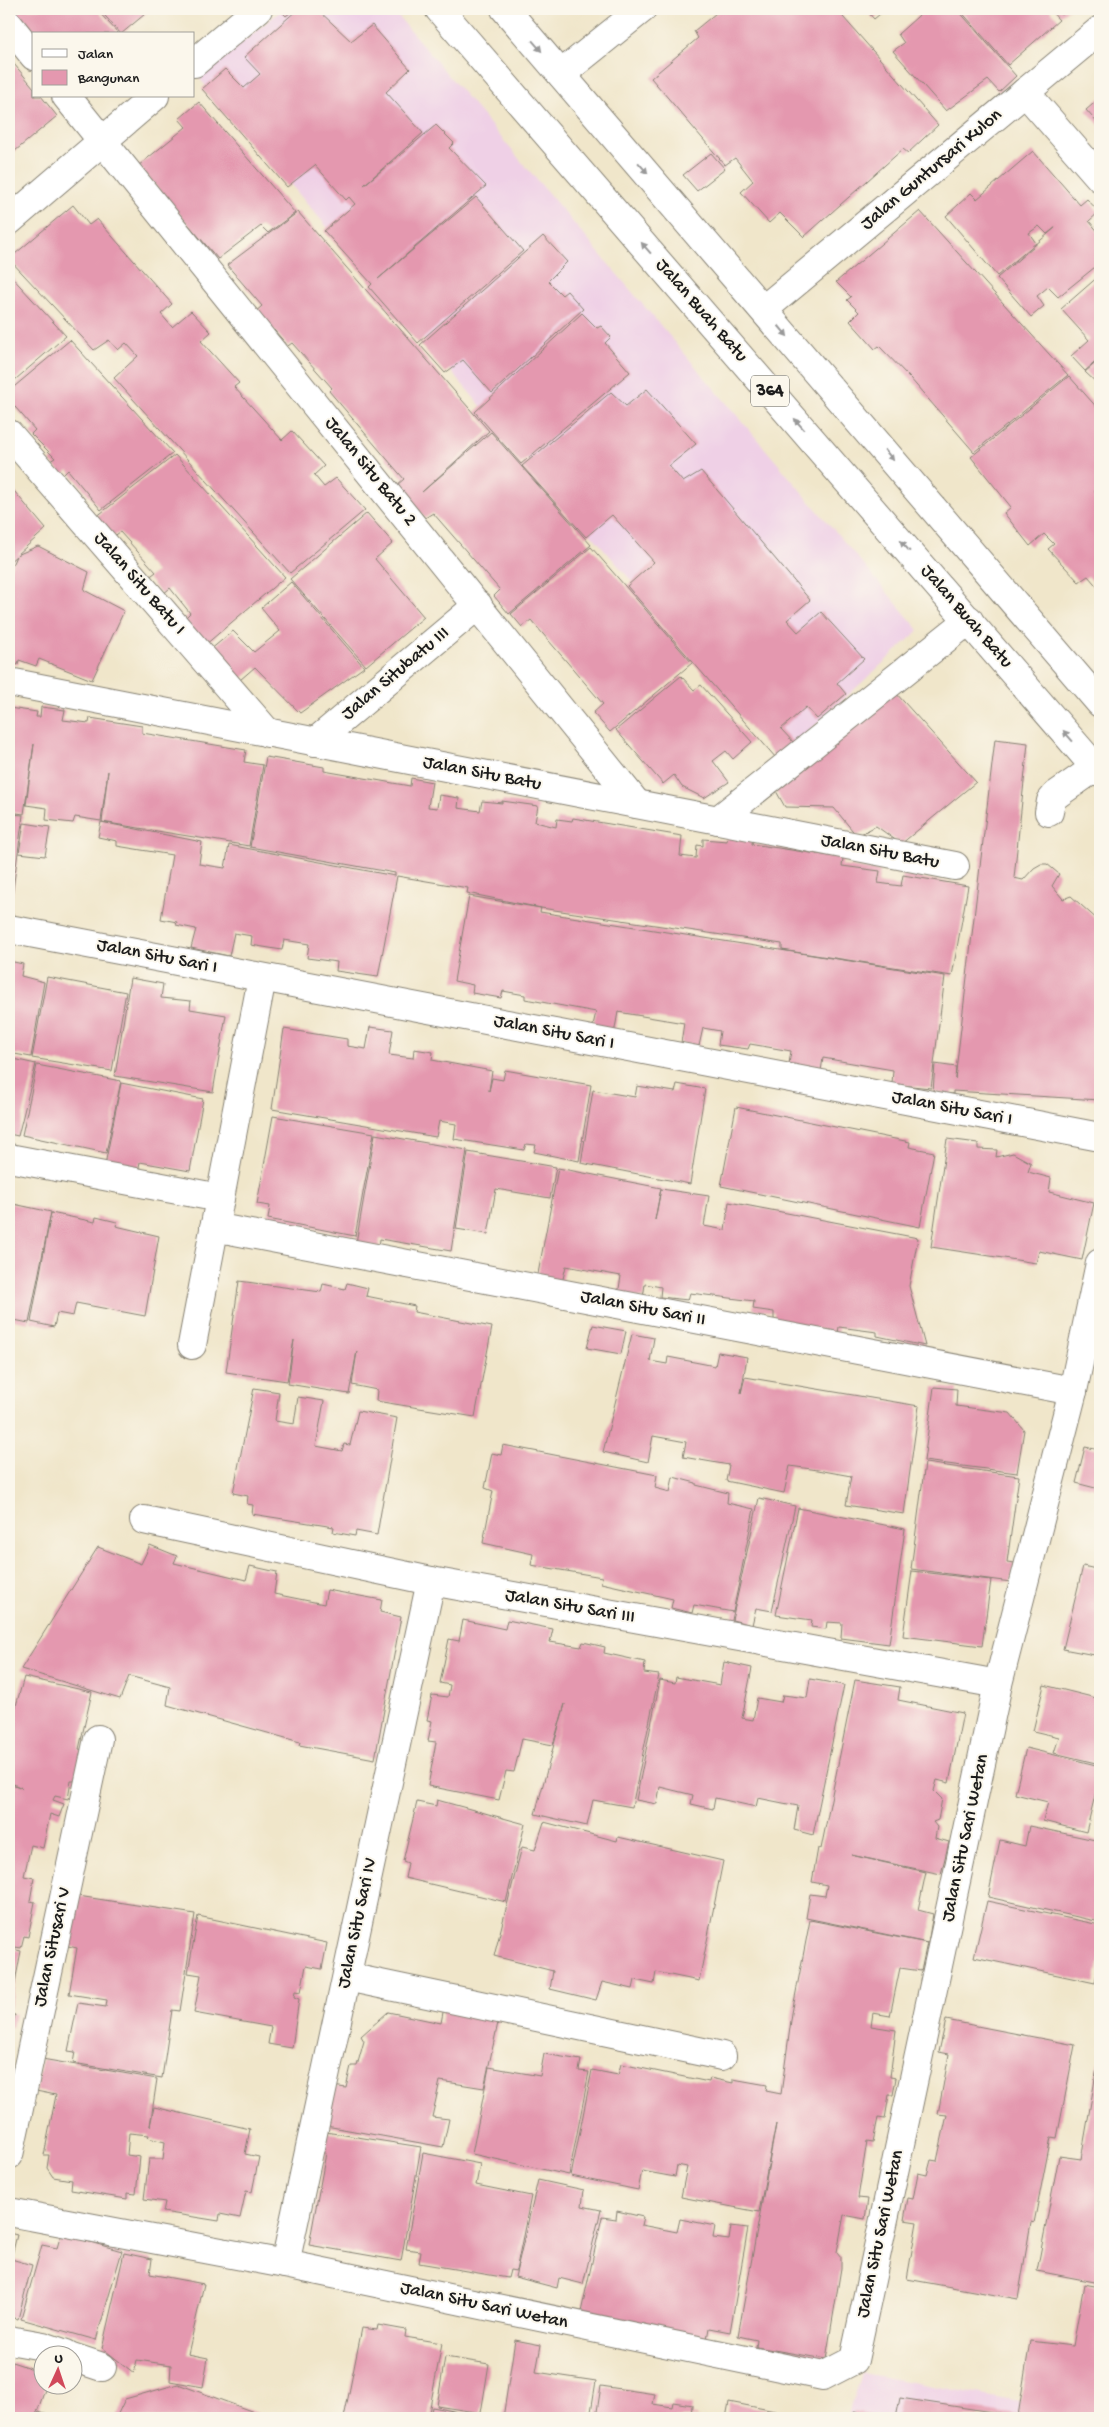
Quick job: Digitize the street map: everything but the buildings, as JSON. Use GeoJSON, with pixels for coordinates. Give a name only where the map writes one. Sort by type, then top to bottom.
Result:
{"type":"FeatureCollection","features":[{"type":"Feature","properties":{"kind":"street"},"geometry":{"type":"LineString","coordinates":[[195,62],[258,9]]}},
{"type":"Feature","properties":{"kind":"street","name":"Jalan Buah Batu"},"geometry":{"type":"LineString","coordinates":[[440,9],[1098,770]]}},
{"type":"Feature","properties":{"kind":"street","name":"364"},"geometry":{"type":"LineString","coordinates":[[505,9],[1100,703]]}},
{"type":"Feature","properties":{"kind":"street"},"geometry":{"type":"LineString","coordinates":[[561,74],[642,9]]}},
{"type":"Feature","properties":{"kind":"street"},"geometry":{"type":"LineString","coordinates":[[9,25],[32,54]]}},
{"type":"Feature","properties":{"kind":"street","name":"Jalan Guntursari Kulon"},"geometry":{"type":"LineString","coordinates":[[764,309],[1100,30]]}},
{"type":"Feature","properties":{"kind":"street"},"geometry":{"type":"LineString","coordinates":[[1025,92],[1100,178]]}},
{"type":"Feature","properties":{"kind":"street","name":"Jalan Situ Batu 2"},"geometry":{"type":"LineString","coordinates":[[68,98],[637,804]]}},
{"type":"Feature","properties":{"kind":"street"},"geometry":{"type":"LineString","coordinates":[[9,221],[153,98]]}},
{"type":"Feature","properties":{"kind":"street","name":"Jalan Situ Batu I"},"geometry":{"type":"LineString","coordinates":[[9,434],[268,733]]}},
{"type":"Feature","properties":{"kind":"street","name":"Jalan Situbatu III"},"geometry":{"type":"LineString","coordinates":[[315,742],[478,605]]}},
{"type":"Feature","properties":{"kind":"street"},"geometry":{"type":"LineString","coordinates":[[718,820],[969,620]]}},
{"type":"Feature","properties":{"kind":"street","name":"Jalan Situ Batu"},"geometry":{"type":"LineString","coordinates":[[9,682],[955,866]]}},
{"type":"Feature","properties":{"kind":"street"},"geometry":{"type":"LineString","coordinates":[[1049,812],[1051,801],[1056,795],[1098,770]]}},
{"type":"Feature","properties":{"kind":"street","name":"Jalan Situ Sari I"},"geometry":{"type":"LineString","coordinates":[[9,929],[1100,1137]]}},
{"type":"Feature","properties":{"kind":"street"},"geometry":{"type":"LineString","coordinates":[[192,1345],[262,978]]}},
{"type":"Feature","properties":{"kind":"street"},"geometry":{"type":"LineString","coordinates":[[9,1158],[220,1198]]}},
{"type":"Feature","properties":{"kind":"street","name":"Jalan Situ Sari II"},"geometry":{"type":"LineString","coordinates":[[214,1228],[1072,1391]]}},
{"type":"Feature","properties":{"kind":"street","name":"Jalan Situ Sari Wetan"},"geometry":{"type":"LineString","coordinates":[[9,2212],[285,2264],[823,2376],[854,2360],[998,1684],[1072,1391],[1100,1264]]}},
{"type":"Feature","properties":{"kind":"street","name":"Jalan Situ Sari III"},"geometry":{"type":"LineString","coordinates":[[144,1520],[431,1581],[998,1684]]}},
{"type":"Feature","properties":{"kind":"street","name":"Jalan Situ Sari IV"},"geometry":{"type":"LineString","coordinates":[[285,2264],[431,1581]]}},
{"type":"Feature","properties":{"kind":"street","name":"Jalan Situsari V"},"geometry":{"type":"LineString","coordinates":[[9,2155],[98,1739]]}},
{"type":"Feature","properties":{"kind":"street"},"geometry":{"type":"LineString","coordinates":[[347,1977],[722,2056]]}},
{"type":"Feature","properties":{"kind":"street"},"geometry":{"type":"LineString","coordinates":[[9,2340],[32,2344]]}},
{"type":"Feature","properties":{"kind":"street"},"geometry":{"type":"LineString","coordinates":[[82,2361],[102,2368]]}},
{"type":"Feature","properties":{"kind":"shaded area"},"geometry":{"type":"Polygon","coordinates":[[[283,9],[392,9],[919,630],[782,756],[199,78],[283,9]]]}},
{"type":"Feature","properties":{"kind":"shaded area"},"geometry":{"type":"Polygon","coordinates":[[[1027,2371],[1100,2384],[1100,2418],[848,2418],[862,2373],[1020,2402],[1027,2371]]]}}]}
